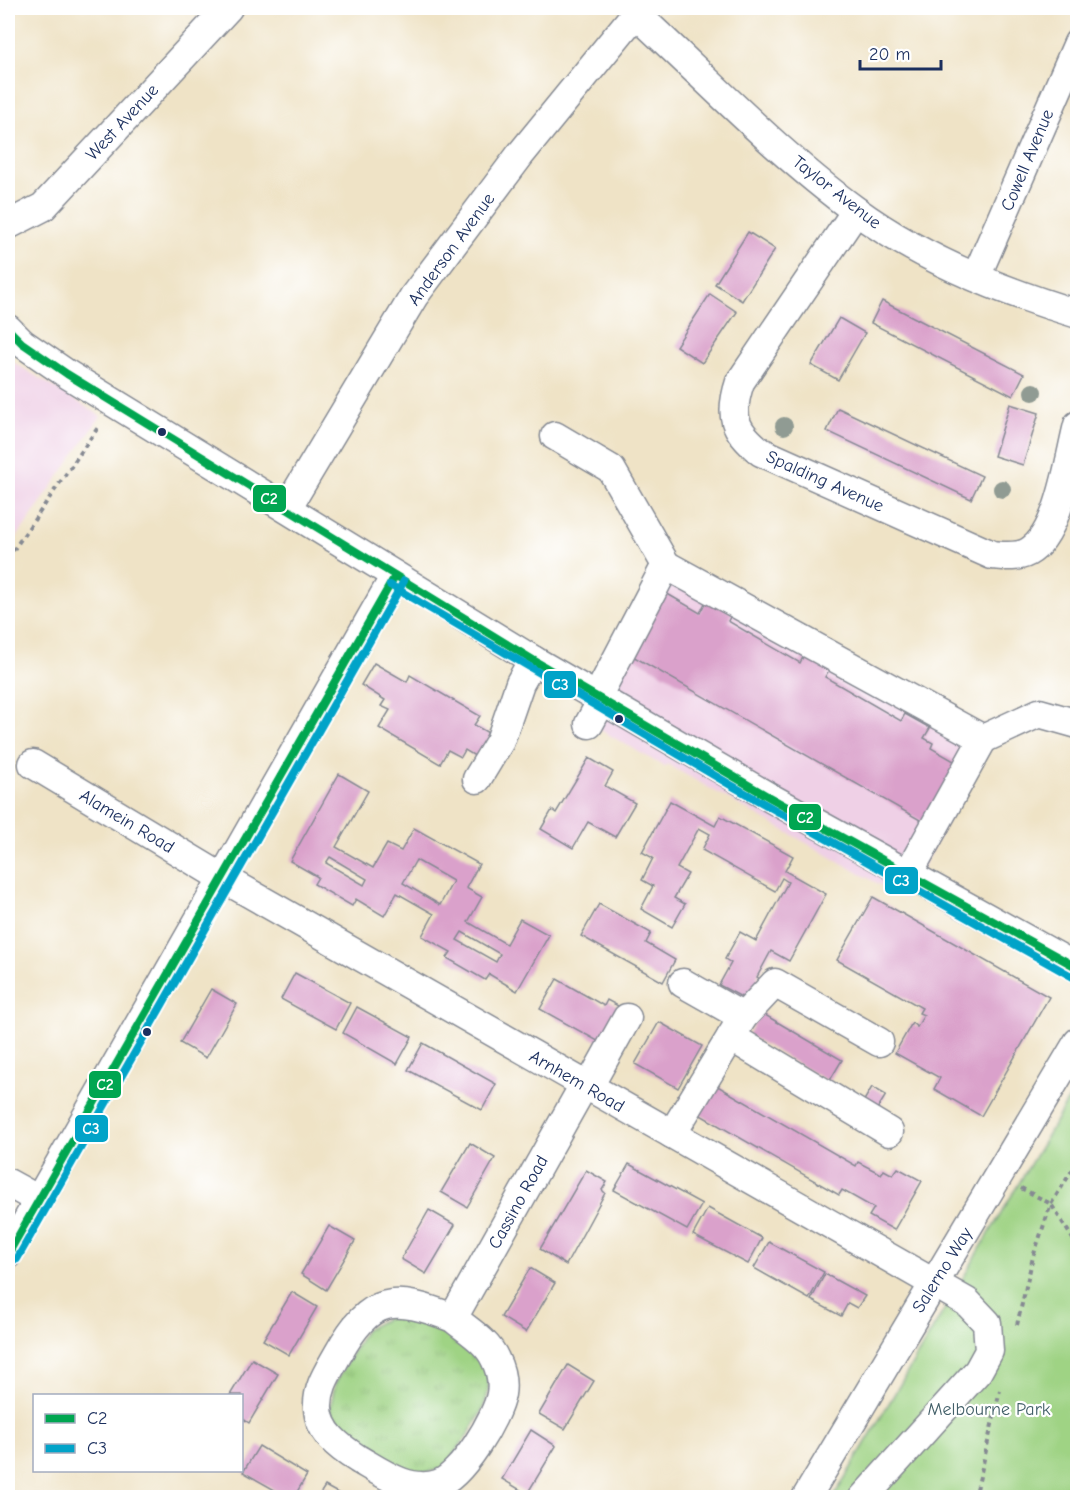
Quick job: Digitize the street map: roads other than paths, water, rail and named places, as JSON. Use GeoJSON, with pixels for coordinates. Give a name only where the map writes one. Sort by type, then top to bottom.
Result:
{"type":"FeatureCollection","features":[{"type":"Feature","properties":{"kind":"street","name":"West Avenue"},"geometry":{"type":"LineString","coordinates":[[8,225],[43,207],[228,8]]}},
{"type":"Feature","properties":{"kind":"street","name":"Taylor Avenue"},"geometry":{"type":"LineString","coordinates":[[637,10],[800,165],[856,211],[900,238],[976,277],[1077,314]]}},
{"type":"Feature","properties":{"kind":"street","name":"Anderson Avenue"},"geometry":{"type":"LineString","coordinates":[[287,508],[414,296],[520,155],[637,10]]}},
{"type":"Feature","properties":{"kind":"street","name":"Cowell Avenue"},"geometry":{"type":"LineString","coordinates":[[976,277],[1077,43]]}},
{"type":"Feature","properties":{"kind":"street","name":"Spalding Avenue"},"geometry":{"type":"LineString","coordinates":[[856,211],[740,382],[733,402],[734,420],[743,438],[760,452],[981,551],[1010,557],[1027,553],[1041,543],[1051,526],[1077,425]]}},
{"type":"Feature","properties":{"kind":"street"},"geometry":{"type":"LineString","coordinates":[[8,329],[22,343],[115,402],[533,660],[596,707],[908,874],[1077,968]]}},
{"type":"Feature","properties":{"kind":"street"},"geometry":{"type":"LineString","coordinates":[[555,436],[611,469],[666,565],[984,739]]}},
{"type":"Feature","properties":{"kind":"street"},"geometry":{"type":"LineString","coordinates":[[596,707],[666,565]]}},
{"type":"Feature","properties":{"kind":"street"},"geometry":{"type":"LineString","coordinates":[[8,1254],[222,877],[326,717],[395,576]]}},
{"type":"Feature","properties":{"kind":"street"},"geometry":{"type":"LineString","coordinates":[[477,779],[500,741],[520,683],[533,660]]}},
{"type":"Feature","properties":{"kind":"street"},"geometry":{"type":"LineString","coordinates":[[908,874],[984,739],[1039,713],[1077,724]]}},
{"type":"Feature","properties":{"kind":"street","name":"Alamein Road"},"geometry":{"type":"LineString","coordinates":[[33,764],[222,877]]}},
{"type":"Feature","properties":{"kind":"street","name":"Arnhem Road"},"geometry":{"type":"LineString","coordinates":[[222,877],[966,1302],[987,1323],[989,1351],[978,1371],[864,1497]]}},
{"type":"Feature","properties":{"kind":"street"},"geometry":{"type":"LineString","coordinates":[[683,983],[737,1027],[889,1132]]}},
{"type":"Feature","properties":{"kind":"street"},"geometry":{"type":"LineString","coordinates":[[672,1134],[737,1027],[776,983],[879,1042]]}},
{"type":"Feature","properties":{"kind":"street","name":"Cassino Road"},"geometry":{"type":"LineString","coordinates":[[453,1318],[627,1018]]}},
{"type":"Feature","properties":{"kind":"street","name":"Salerno Way"},"geometry":{"type":"LineString","coordinates":[[806,1497],[933,1282],[954,1253],[1077,1042]]}},
{"type":"Feature","properties":{"kind":"street"},"geometry":{"type":"LineString","coordinates":[[8,1183],[39,1200]]}},
{"type":"Feature","properties":{"kind":"street"},"geometry":{"type":"LineString","coordinates":[[408,1303],[453,1318],[483,1342],[495,1357],[501,1383],[496,1410],[464,1464],[450,1479],[436,1485],[413,1486],[393,1480],[344,1450],[329,1436],[318,1417],[317,1398],[321,1383],[352,1329],[375,1308],[408,1303]]}},
{"type":"Feature","properties":{"kind":"park label","name":"Melbourne Park"},"geometry":{"type":"Point","coordinates":[989,1409]}}]}
